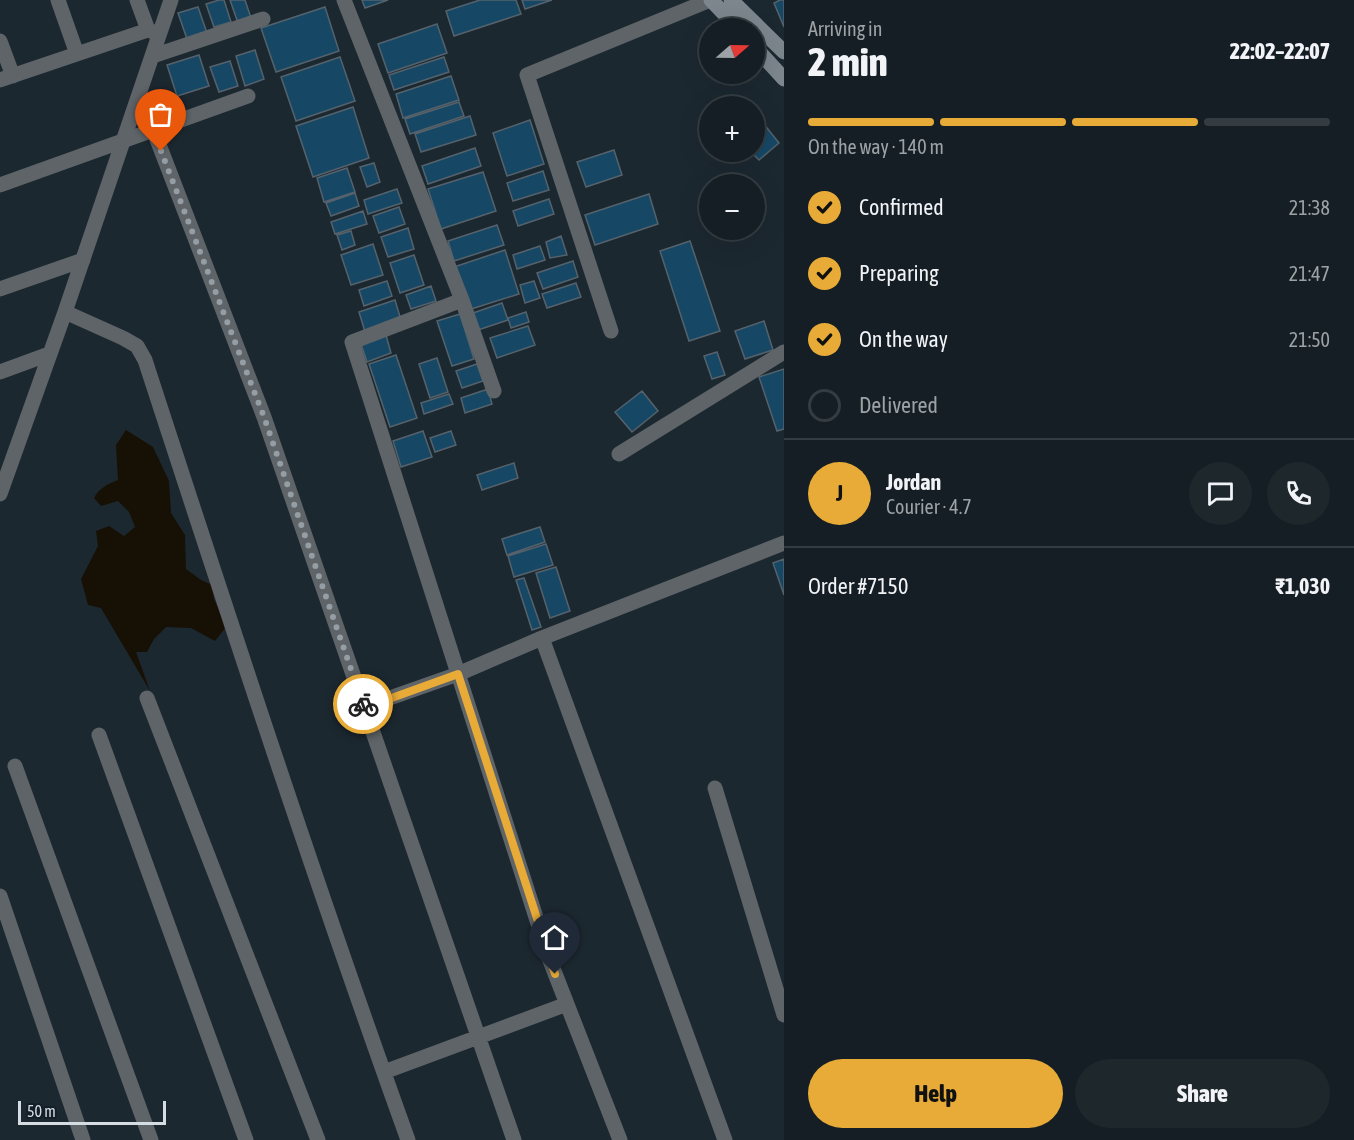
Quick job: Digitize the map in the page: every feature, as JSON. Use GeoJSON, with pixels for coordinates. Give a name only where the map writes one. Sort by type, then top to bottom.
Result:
{"type":"FeatureCollection","features":[{"type":"Feature","properties":{"kind":"street"},"geometry":{"type":"LineString","coordinates":[[58,0],[77,54]]}},
{"type":"Feature","properties":{"kind":"street"},"geometry":{"type":"LineString","coordinates":[[137,0],[154,32]]}},
{"type":"Feature","properties":{"kind":"street"},"geometry":{"type":"LineString","coordinates":[[0,494],[153,56],[154,32],[171,0]]}},
{"type":"Feature","properties":{"kind":"street"},"geometry":{"type":"LineString","coordinates":[[344,0],[462,300],[494,391]]}},
{"type":"Feature","properties":{"kind":"street"},"geometry":{"type":"LineString","coordinates":[[611,331],[527,75],[710,0],[728,18]]}},
{"type":"Feature","properties":{"kind":"street"},"geometry":{"type":"LineString","coordinates":[[731,0],[784,51]]}},
{"type":"Feature","properties":{"kind":"street"},"geometry":{"type":"LineString","coordinates":[[153,56],[263,20]]}},
{"type":"Feature","properties":{"kind":"street"},"geometry":{"type":"LineString","coordinates":[[0,41],[6,78],[77,54],[154,32]]}},
{"type":"Feature","properties":{"kind":"street"},"geometry":{"type":"LineString","coordinates":[[765,58],[784,79]]}},
{"type":"Feature","properties":{"kind":"street"},"geometry":{"type":"LineString","coordinates":[[0,185],[248,96]]}},
{"type":"Feature","properties":{"kind":"street"},"geometry":{"type":"LineString","coordinates":[[153,129],[264,417],[514,1140]]}},
{"type":"Feature","properties":{"kind":"street"},"geometry":{"type":"LineString","coordinates":[[0,289],[83,260]]}},
{"type":"Feature","properties":{"kind":"street"},"geometry":{"type":"LineString","coordinates":[[462,300],[352,342],[549,958],[620,1140]]}},
{"type":"Feature","properties":{"kind":"street"},"geometry":{"type":"LineString","coordinates":[[65,312],[137,346],[145,360],[253,689],[408,1140]]}},
{"type":"Feature","properties":{"kind":"street"},"geometry":{"type":"LineString","coordinates":[[619,454],[784,352]]}},
{"type":"Feature","properties":{"kind":"street"},"geometry":{"type":"LineString","coordinates":[[0,372],[49,354]]}},
{"type":"Feature","properties":{"kind":"street"},"geometry":{"type":"LineString","coordinates":[[0,456],[15,451]]}},
{"type":"Feature","properties":{"kind":"street"},"geometry":{"type":"LineString","coordinates":[[364,708],[458,674],[542,638],[784,543]]}},
{"type":"Feature","properties":{"kind":"street"},"geometry":{"type":"LineString","coordinates":[[542,638],[724,1140]]}},
{"type":"Feature","properties":{"kind":"street"},"geometry":{"type":"LineString","coordinates":[[147,698],[318,1140]]}},
{"type":"Feature","properties":{"kind":"street"},"geometry":{"type":"LineString","coordinates":[[99,735],[246,1140]]}},
{"type":"Feature","properties":{"kind":"street"},"geometry":{"type":"LineString","coordinates":[[15,766],[151,1140]]}},
{"type":"Feature","properties":{"kind":"street"},"geometry":{"type":"LineString","coordinates":[[715,788],[784,1015]]}},
{"type":"Feature","properties":{"kind":"street"},"geometry":{"type":"LineString","coordinates":[[0,896],[83,1140]]}},
{"type":"Feature","properties":{"kind":"street"},"geometry":{"type":"LineString","coordinates":[[384,1072],[567,1004]]}},
{"type":"Feature","properties":{"kind":"shaded area"},"geometry":{"type":"Polygon","coordinates":[[[126,430],[153,447],[169,481],[171,513],[185,535],[186,569],[212,585],[214,599],[226,627],[215,641],[191,628],[166,627],[154,639],[147,652],[136,652],[150,691],[101,608],[88,605],[81,579],[98,546],[96,531],[109,526],[124,536],[135,527],[129,512],[118,501],[101,506],[94,498],[101,489],[118,480],[116,445],[126,430]]]}},
{"type":"Feature","properties":{"kind":"building"},"geometry":{"type":"Polygon","coordinates":[[[224,0],[231,22],[214,27],[206,4],[224,0]]]}},
{"type":"Feature","properties":{"kind":"building"},"geometry":{"type":"Polygon","coordinates":[[[230,0],[245,0],[251,18],[238,23],[230,0]]]}},
{"type":"Feature","properties":{"kind":"building"},"geometry":{"type":"Polygon","coordinates":[[[362,0],[388,0],[365,8],[362,0]]]}},
{"type":"Feature","properties":{"kind":"building"},"geometry":{"type":"Polygon","coordinates":[[[480,0],[516,0],[521,14],[454,36],[446,11],[480,0]]]}},
{"type":"Feature","properties":{"kind":"building"},"geometry":{"type":"Polygon","coordinates":[[[522,0],[552,0],[525,9],[522,0]]]}},
{"type":"Feature","properties":{"kind":"building"},"geometry":{"type":"Polygon","coordinates":[[[784,0],[784,27],[774,3],[784,0]]]}},
{"type":"Feature","properties":{"kind":"building"},"geometry":{"type":"Polygon","coordinates":[[[198,7],[207,33],[187,39],[178,13],[198,7]]]}},
{"type":"Feature","properties":{"kind":"building"},"geometry":{"type":"Polygon","coordinates":[[[325,7],[339,51],[276,72],[261,28],[325,7]]]}},
{"type":"Feature","properties":{"kind":"building"},"geometry":{"type":"Polygon","coordinates":[[[437,24],[447,53],[388,73],[378,44],[437,24]]]}},
{"type":"Feature","properties":{"kind":"building"},"geometry":{"type":"Polygon","coordinates":[[[255,50],[264,79],[245,86],[236,56],[255,50]]]}},
{"type":"Feature","properties":{"kind":"building"},"geometry":{"type":"Polygon","coordinates":[[[199,55],[209,86],[177,96],[167,65],[199,55]]]}},
{"type":"Feature","properties":{"kind":"building"},"geometry":{"type":"Polygon","coordinates":[[[340,57],[355,101],[296,121],[281,77],[340,57]]]}},
{"type":"Feature","properties":{"kind":"building"},"geometry":{"type":"Polygon","coordinates":[[[444,57],[449,72],[394,90],[389,75],[444,57]]]}},
{"type":"Feature","properties":{"kind":"building"},"geometry":{"type":"Polygon","coordinates":[[[230,61],[238,86],[219,92],[210,67],[230,61]]]}},
{"type":"Feature","properties":{"kind":"building"},"geometry":{"type":"Polygon","coordinates":[[[451,76],[459,100],[403,118],[396,94],[451,76]]]}},
{"type":"Feature","properties":{"kind":"building"},"geometry":{"type":"Polygon","coordinates":[[[459,102],[464,116],[410,134],[405,119],[459,102]]]}},
{"type":"Feature","properties":{"kind":"building"},"geometry":{"type":"Polygon","coordinates":[[[353,107],[369,158],[313,177],[296,126],[353,107]]]}},
{"type":"Feature","properties":{"kind":"building"},"geometry":{"type":"Polygon","coordinates":[[[470,116],[476,135],[421,152],[415,134],[470,116]]]}},
{"type":"Feature","properties":{"kind":"building"},"geometry":{"type":"Polygon","coordinates":[[[530,120],[544,164],[507,176],[493,133],[530,120]]]}},
{"type":"Feature","properties":{"kind":"building"},"geometry":{"type":"Polygon","coordinates":[[[765,126],[779,143],[765,155],[765,126]]]}},
{"type":"Feature","properties":{"kind":"building"},"geometry":{"type":"Polygon","coordinates":[[[475,148],[481,166],[428,184],[422,166],[475,148]]]}},
{"type":"Feature","properties":{"kind":"building"},"geometry":{"type":"Polygon","coordinates":[[[614,150],[622,175],[586,187],[577,162],[614,150]]]}},
{"type":"Feature","properties":{"kind":"building"},"geometry":{"type":"Polygon","coordinates":[[[374,163],[380,182],[367,187],[360,167],[374,163]]]}},
{"type":"Feature","properties":{"kind":"building"},"geometry":{"type":"Polygon","coordinates":[[[347,168],[355,192],[324,202],[317,178],[347,168]]]}},
{"type":"Feature","properties":{"kind":"building"},"geometry":{"type":"Polygon","coordinates":[[[543,171],[549,190],[513,201],[507,183],[543,171]]]}},
{"type":"Feature","properties":{"kind":"building"},"geometry":{"type":"Polygon","coordinates":[[[483,172],[496,211],[441,229],[428,189],[483,172]]]}},
{"type":"Feature","properties":{"kind":"building"},"geometry":{"type":"Polygon","coordinates":[[[397,189],[402,203],[368,214],[364,200],[397,189]]]}},
{"type":"Feature","properties":{"kind":"building"},"geometry":{"type":"Polygon","coordinates":[[[355,193],[359,206],[331,216],[326,203],[355,193]]]}},
{"type":"Feature","properties":{"kind":"building"},"geometry":{"type":"Polygon","coordinates":[[[649,194],[658,224],[595,245],[585,215],[649,194]]]}},
{"type":"Feature","properties":{"kind":"building"},"geometry":{"type":"Polygon","coordinates":[[[549,199],[554,214],[518,226],[513,211],[549,199]]]}},
{"type":"Feature","properties":{"kind":"building"},"geometry":{"type":"Polygon","coordinates":[[[399,207],[405,224],[379,233],[373,216],[399,207]]]}},
{"type":"Feature","properties":{"kind":"building"},"geometry":{"type":"Polygon","coordinates":[[[363,211],[367,224],[335,234],[331,222],[363,211]]]}},
{"type":"Feature","properties":{"kind":"building"},"geometry":{"type":"Polygon","coordinates":[[[497,225],[504,245],[454,261],[448,241],[497,225]]]}},
{"type":"Feature","properties":{"kind":"building"},"geometry":{"type":"Polygon","coordinates":[[[408,228],[414,249],[388,257],[381,237],[408,228]]]}},
{"type":"Feature","properties":{"kind":"building"},"geometry":{"type":"Polygon","coordinates":[[[351,231],[355,245],[342,250],[337,235],[351,231]]]}},
{"type":"Feature","properties":{"kind":"building"},"geometry":{"type":"Polygon","coordinates":[[[561,236],[567,255],[550,258],[546,242],[561,236]]]}},
{"type":"Feature","properties":{"kind":"building"},"geometry":{"type":"Polygon","coordinates":[[[690,241],[720,331],[689,341],[660,251],[690,241]]]}},
{"type":"Feature","properties":{"kind":"building"},"geometry":{"type":"Polygon","coordinates":[[[373,244],[383,275],[351,285],[341,255],[373,244]]]}},
{"type":"Feature","properties":{"kind":"building"},"geometry":{"type":"Polygon","coordinates":[[[540,246],[545,260],[517,269],[513,255],[540,246]]]}},
{"type":"Feature","properties":{"kind":"building"},"geometry":{"type":"Polygon","coordinates":[[[505,250],[519,294],[468,310],[454,267],[505,250]]]}},
{"type":"Feature","properties":{"kind":"building"},"geometry":{"type":"Polygon","coordinates":[[[414,255],[424,285],[400,293],[390,263],[414,255]]]}},
{"type":"Feature","properties":{"kind":"building"},"geometry":{"type":"Polygon","coordinates":[[[573,261],[578,277],[543,289],[537,273],[573,261]]]}},
{"type":"Feature","properties":{"kind":"building"},"geometry":{"type":"Polygon","coordinates":[[[387,281],[392,296],[364,306],[359,290],[387,281]]]}},
{"type":"Feature","properties":{"kind":"building"},"geometry":{"type":"Polygon","coordinates":[[[534,281],[540,298],[525,303],[520,285],[534,281]]]}},
{"type":"Feature","properties":{"kind":"building"},"geometry":{"type":"Polygon","coordinates":[[[576,283],[581,297],[547,308],[542,294],[576,283]]]}},
{"type":"Feature","properties":{"kind":"building"},"geometry":{"type":"Polygon","coordinates":[[[431,286],[436,301],[411,309],[406,295],[431,286]]]}},
{"type":"Feature","properties":{"kind":"building"},"geometry":{"type":"Polygon","coordinates":[[[395,300],[401,320],[365,332],[359,312],[395,300]]]}},
{"type":"Feature","properties":{"kind":"building"},"geometry":{"type":"Polygon","coordinates":[[[502,303],[508,320],[478,330],[473,313],[502,303]]]}},
{"type":"Feature","properties":{"kind":"building"},"geometry":{"type":"Polygon","coordinates":[[[526,312],[529,322],[511,328],[508,318],[526,312]]]}},
{"type":"Feature","properties":{"kind":"building"},"geometry":{"type":"Polygon","coordinates":[[[460,314],[474,359],[452,366],[437,321],[460,314]]]}},
{"type":"Feature","properties":{"kind":"building"},"geometry":{"type":"Polygon","coordinates":[[[764,321],[773,350],[745,359],[735,331],[764,321]]]}},
{"type":"Feature","properties":{"kind":"building"},"geometry":{"type":"Polygon","coordinates":[[[528,326],[535,345],[497,358],[490,338],[528,326]]]}},
{"type":"Feature","properties":{"kind":"building"},"geometry":{"type":"Polygon","coordinates":[[[386,335],[391,353],[367,362],[361,344],[386,335]]]}},
{"type":"Feature","properties":{"kind":"building"},"geometry":{"type":"Polygon","coordinates":[[[717,352],[725,375],[712,379],[704,356],[717,352]]]}},
{"type":"Feature","properties":{"kind":"building"},"geometry":{"type":"Polygon","coordinates":[[[396,355],[417,418],[390,427],[369,364],[396,355]]]}},
{"type":"Feature","properties":{"kind":"building"},"geometry":{"type":"Polygon","coordinates":[[[437,358],[448,392],[430,398],[419,364],[437,358]]]}},
{"type":"Feature","properties":{"kind":"building"},"geometry":{"type":"Polygon","coordinates":[[[477,364],[483,381],[462,388],[456,371],[477,364]]]}},
{"type":"Feature","properties":{"kind":"building"},"geometry":{"type":"Polygon","coordinates":[[[784,369],[784,429],[777,431],[759,377],[784,369]]]}},
{"type":"Feature","properties":{"kind":"building"},"geometry":{"type":"Polygon","coordinates":[[[488,389],[492,404],[465,413],[461,398],[488,389]]]}},
{"type":"Feature","properties":{"kind":"building"},"geometry":{"type":"Polygon","coordinates":[[[642,391],[658,411],[632,432],[615,412],[642,391]]]}},
{"type":"Feature","properties":{"kind":"building"},"geometry":{"type":"Polygon","coordinates":[[[449,394],[453,404],[424,414],[421,403],[449,394]]]}},
{"type":"Feature","properties":{"kind":"building"},"geometry":{"type":"Polygon","coordinates":[[[423,431],[432,457],[401,467],[393,441],[423,431]]]}},
{"type":"Feature","properties":{"kind":"building"},"geometry":{"type":"Polygon","coordinates":[[[451,431],[456,445],[435,452],[430,438],[451,431]]]}},
{"type":"Feature","properties":{"kind":"building"},"geometry":{"type":"Polygon","coordinates":[[[514,463],[518,478],[482,490],[477,475],[514,463]]]}},
{"type":"Feature","properties":{"kind":"building"},"geometry":{"type":"Polygon","coordinates":[[[540,527],[545,542],[507,555],[502,539],[540,527]]]}},
{"type":"Feature","properties":{"kind":"building"},"geometry":{"type":"Polygon","coordinates":[[[546,544],[553,565],[514,577],[508,556],[546,544]]]}},
{"type":"Feature","properties":{"kind":"building"},"geometry":{"type":"Polygon","coordinates":[[[784,559],[784,595],[773,563],[784,559]]]}},
{"type":"Feature","properties":{"kind":"building"},"geometry":{"type":"Polygon","coordinates":[[[556,567],[570,611],[550,618],[536,573],[556,567]]]}},
{"type":"Feature","properties":{"kind":"building"},"geometry":{"type":"Polygon","coordinates":[[[524,578],[541,627],[532,630],[516,580],[524,578]]]}},
{"type":"Feature","properties":{"kind":"way so far"},"geometry":{"type":"LineString","coordinates":[[161,151],[264,417],[363,704]]}},
{"type":"Feature","properties":{"kind":"route"},"geometry":{"type":"LineString","coordinates":[[363,704],[364,708],[458,674],[555,974]]}}]}
